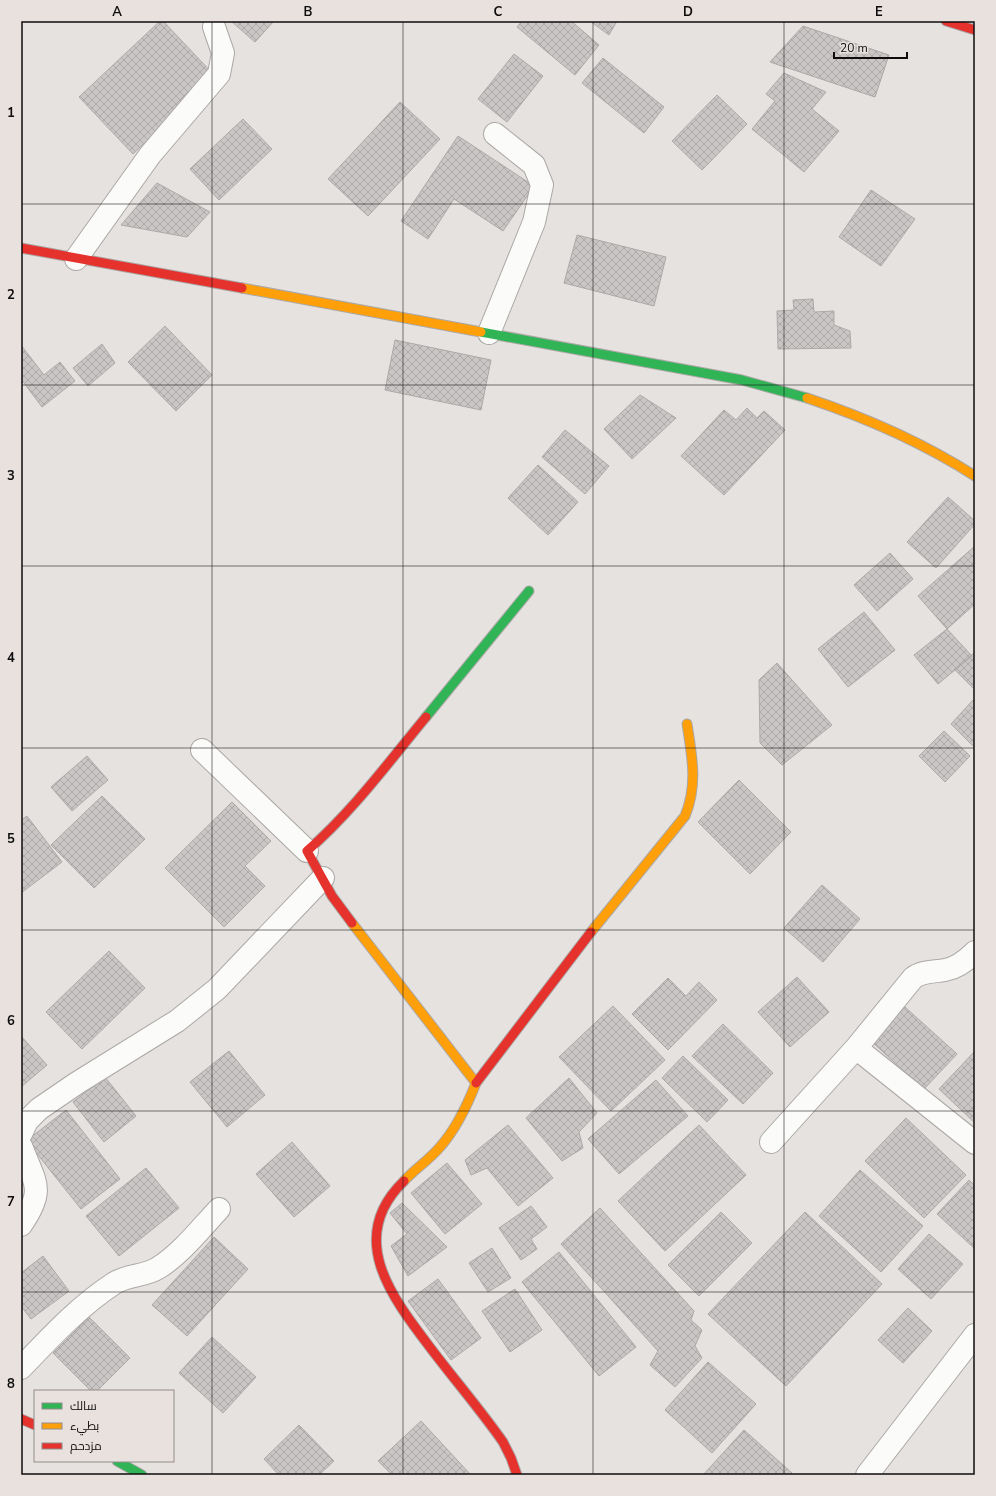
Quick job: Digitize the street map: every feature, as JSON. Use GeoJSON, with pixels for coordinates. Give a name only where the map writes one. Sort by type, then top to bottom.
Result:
{"type":"FeatureCollection","features":[{"type":"Feature","properties":{"kind":"street"},"geometry":{"type":"LineString","coordinates":[[946,21],[975,30]]}},
{"type":"Feature","properties":{"kind":"street"},"geometry":{"type":"LineString","coordinates":[[76,258],[150,155],[219,74],[223,53],[214,27]]}},
{"type":"Feature","properties":{"kind":"street"},"geometry":{"type":"LineString","coordinates":[[489,333],[534,222],[542,185],[534,165],[494,134]]}},
{"type":"Feature","properties":{"kind":"street"},"geometry":{"type":"LineString","coordinates":[[21,248],[742,380],[804,396],[870,419],[921,442],[975,476]]}},
{"type":"Feature","properties":{"kind":"street"},"geometry":{"type":"LineString","coordinates":[[307,851],[324,836],[368,787],[529,591]]}},
{"type":"Feature","properties":{"kind":"street"},"geometry":{"type":"LineString","coordinates":[[517,1475],[515,1465],[507,1446],[393,1297],[383,1272],[378,1253],[377,1229],[380,1215],[386,1200],[444,1141],[466,1108],[476,1083],[586,938],[685,816],[690,806],[694,784],[687,724]]}},
{"type":"Feature","properties":{"kind":"street"},"geometry":{"type":"LineString","coordinates":[[202,750],[307,851],[332,896],[476,1083]]}},
{"type":"Feature","properties":{"kind":"street"},"geometry":{"type":"LineString","coordinates":[[21,1134],[27,1121],[39,1109],[77,1083],[177,1021],[217,989],[323,878]]}},
{"type":"Feature","properties":{"kind":"street"},"geometry":{"type":"LineString","coordinates":[[771,1142],[856,1048],[917,975],[957,967],[975,952]]}},
{"type":"Feature","properties":{"kind":"street"},"geometry":{"type":"LineString","coordinates":[[856,1048],[975,1143]]}},
{"type":"Feature","properties":{"kind":"street"},"geometry":{"type":"LineString","coordinates":[[21,1146],[36,1189],[32,1210],[21,1226]]}},
{"type":"Feature","properties":{"kind":"street"},"geometry":{"type":"LineString","coordinates":[[21,1368],[55,1332],[81,1309],[113,1284],[126,1277],[146,1273],[158,1268],[170,1259],[219,1209]]}},
{"type":"Feature","properties":{"kind":"street"},"geometry":{"type":"LineString","coordinates":[[867,1475],[975,1335]]}},
{"type":"Feature","properties":{"kind":"street"},"geometry":{"type":"LineString","coordinates":[[21,1419],[34,1424]]}},
{"type":"Feature","properties":{"kind":"street"},"geometry":{"type":"LineString","coordinates":[[120,1462],[142,1475]]}},
{"type":"Feature","properties":{"kind":"building"},"geometry":{"type":"Polygon","coordinates":[[[160,21],[163,21],[215,76],[133,154],[79,97],[160,21]]]}},
{"type":"Feature","properties":{"kind":"building"},"geometry":{"type":"Polygon","coordinates":[[[231,21],[274,21],[255,42],[231,21]]]}},
{"type":"Feature","properties":{"kind":"building"},"geometry":{"type":"Polygon","coordinates":[[[522,21],[571,21],[599,45],[575,75],[517,27],[522,21]]]}},
{"type":"Feature","properties":{"kind":"building"},"geometry":{"type":"Polygon","coordinates":[[[590,21],[617,21],[609,35],[590,21]]]}},
{"type":"Feature","properties":{"kind":"building"},"geometry":{"type":"Polygon","coordinates":[[[803,26],[889,55],[875,97],[770,62],[803,26]]]}},
{"type":"Feature","properties":{"kind":"building"},"geometry":{"type":"Polygon","coordinates":[[[514,54],[543,76],[507,122],[478,99],[514,54]]]}},
{"type":"Feature","properties":{"kind":"building"},"geometry":{"type":"Polygon","coordinates":[[[603,58],[664,107],[644,133],[582,83],[603,58]]]}},
{"type":"Feature","properties":{"kind":"building"},"geometry":{"type":"Polygon","coordinates":[[[784,73],[826,92],[812,109],[839,131],[804,172],[752,129],[775,101],[766,94],[784,73]]]}},
{"type":"Feature","properties":{"kind":"building"},"geometry":{"type":"Polygon","coordinates":[[[717,95],[747,124],[702,170],[672,141],[717,95]]]}},
{"type":"Feature","properties":{"kind":"building"},"geometry":{"type":"Polygon","coordinates":[[[400,102],[440,139],[368,216],[328,179],[400,102]]]}},
{"type":"Feature","properties":{"kind":"building"},"geometry":{"type":"Polygon","coordinates":[[[243,119],[272,149],[219,200],[190,169],[243,119]]]}},
{"type":"Feature","properties":{"kind":"building"},"geometry":{"type":"Polygon","coordinates":[[[458,136],[534,186],[503,231],[454,199],[428,239],[401,221],[458,136]]]}},
{"type":"Feature","properties":{"kind":"building"},"geometry":{"type":"Polygon","coordinates":[[[157,183],[210,212],[187,237],[121,225],[157,183]]]}},
{"type":"Feature","properties":{"kind":"building"},"geometry":{"type":"Polygon","coordinates":[[[871,190],[915,219],[881,266],[839,237],[871,190]]]}},
{"type":"Feature","properties":{"kind":"building"},"geometry":{"type":"Polygon","coordinates":[[[577,235],[666,257],[654,306],[564,283],[577,235]]]}},
{"type":"Feature","properties":{"kind":"building"},"geometry":{"type":"Polygon","coordinates":[[[813,299],[814,312],[834,311],[834,325],[850,331],[851,348],[778,349],[777,311],[794,310],[793,300],[813,299]]]}},
{"type":"Feature","properties":{"kind":"building"},"geometry":{"type":"Polygon","coordinates":[[[165,326],[212,375],[176,411],[128,362],[165,326]]]}},
{"type":"Feature","properties":{"kind":"building"},"geometry":{"type":"Polygon","coordinates":[[[395,340],[491,360],[481,410],[385,390],[395,340]]]}},
{"type":"Feature","properties":{"kind":"building"},"geometry":{"type":"Polygon","coordinates":[[[102,344],[115,363],[88,386],[73,368],[102,344]]]}},
{"type":"Feature","properties":{"kind":"building"},"geometry":{"type":"Polygon","coordinates":[[[21,345],[44,375],[60,362],[75,381],[42,407],[21,379],[21,345]]]}},
{"type":"Feature","properties":{"kind":"building"},"geometry":{"type":"Polygon","coordinates":[[[640,395],[676,418],[632,459],[604,429],[640,395]]]}},
{"type":"Feature","properties":{"kind":"building"},"geometry":{"type":"Polygon","coordinates":[[[747,408],[757,418],[764,411],[785,430],[724,495],[681,456],[724,410],[736,420],[747,408]]]}},
{"type":"Feature","properties":{"kind":"building"},"geometry":{"type":"Polygon","coordinates":[[[565,430],[609,466],[585,494],[542,457],[565,430]]]}},
{"type":"Feature","properties":{"kind":"building"},"geometry":{"type":"Polygon","coordinates":[[[538,465],[578,502],[548,535],[508,498],[538,465]]]}},
{"type":"Feature","properties":{"kind":"building"},"geometry":{"type":"Polygon","coordinates":[[[948,497],[975,521],[975,524],[936,568],[907,542],[948,497]]]}},
{"type":"Feature","properties":{"kind":"building"},"geometry":{"type":"Polygon","coordinates":[[[975,546],[975,604],[947,629],[918,596],[975,546]]]}},
{"type":"Feature","properties":{"kind":"building"},"geometry":{"type":"Polygon","coordinates":[[[890,553],[913,579],[877,611],[854,585],[890,553]]]}},
{"type":"Feature","properties":{"kind":"building"},"geometry":{"type":"Polygon","coordinates":[[[864,612],[895,650],[848,687],[818,649],[864,612]]]}},
{"type":"Feature","properties":{"kind":"building"},"geometry":{"type":"Polygon","coordinates":[[[947,629],[972,656],[938,684],[914,655],[947,629]]]}},
{"type":"Feature","properties":{"kind":"building"},"geometry":{"type":"Polygon","coordinates":[[[975,652],[975,690],[955,670],[975,652]]]}},
{"type":"Feature","properties":{"kind":"building"},"geometry":{"type":"Polygon","coordinates":[[[777,663],[832,725],[782,765],[760,743],[759,680],[777,663]]]}},
{"type":"Feature","properties":{"kind":"building"},"geometry":{"type":"Polygon","coordinates":[[[973,700],[975,702],[975,744],[973,746],[951,724],[973,700]]]}},
{"type":"Feature","properties":{"kind":"building"},"geometry":{"type":"Polygon","coordinates":[[[944,731],[970,756],[945,782],[919,756],[944,731]]]}},
{"type":"Feature","properties":{"kind":"building"},"geometry":{"type":"Polygon","coordinates":[[[87,756],[108,780],[72,811],[51,787],[87,756]]]}},
{"type":"Feature","properties":{"kind":"building"},"geometry":{"type":"Polygon","coordinates":[[[739,780],[791,832],[750,874],[698,822],[739,780]]]}},
{"type":"Feature","properties":{"kind":"building"},"geometry":{"type":"Polygon","coordinates":[[[102,796],[145,839],[94,888],[51,845],[102,796]]]}},
{"type":"Feature","properties":{"kind":"building"},"geometry":{"type":"Polygon","coordinates":[[[232,802],[271,841],[245,866],[265,886],[224,927],[165,868],[232,802]]]}},
{"type":"Feature","properties":{"kind":"building"},"geometry":{"type":"Polygon","coordinates":[[[27,816],[62,862],[21,893],[21,820],[27,816]]]}},
{"type":"Feature","properties":{"kind":"building"},"geometry":{"type":"Polygon","coordinates":[[[822,885],[860,919],[823,962],[784,928],[822,885]]]}},
{"type":"Feature","properties":{"kind":"building"},"geometry":{"type":"Polygon","coordinates":[[[109,951],[145,988],[82,1049],[46,1012],[109,951]]]}},
{"type":"Feature","properties":{"kind":"building"},"geometry":{"type":"Polygon","coordinates":[[[797,977],[829,1012],[790,1047],[758,1012],[797,977]]]}},
{"type":"Feature","properties":{"kind":"building"},"geometry":{"type":"Polygon","coordinates":[[[668,978],[686,996],[699,982],[717,1000],[668,1050],[632,1014],[668,978]]]}},
{"type":"Feature","properties":{"kind":"building"},"geometry":{"type":"Polygon","coordinates":[[[613,1006],[665,1060],[611,1111],[559,1057],[613,1006]]]}},
{"type":"Feature","properties":{"kind":"building"},"geometry":{"type":"Polygon","coordinates":[[[905,1007],[957,1054],[924,1089],[872,1042],[905,1007]]]}},
{"type":"Feature","properties":{"kind":"building"},"geometry":{"type":"Polygon","coordinates":[[[723,1024],[773,1073],[743,1104],[692,1056],[723,1024]]]}},
{"type":"Feature","properties":{"kind":"building"},"geometry":{"type":"Polygon","coordinates":[[[21,1036],[47,1065],[21,1087],[21,1036]]]}},
{"type":"Feature","properties":{"kind":"building"},"geometry":{"type":"Polygon","coordinates":[[[229,1051],[265,1095],[227,1127],[190,1082],[229,1051]]]}},
{"type":"Feature","properties":{"kind":"building"},"geometry":{"type":"Polygon","coordinates":[[[975,1051],[975,1123],[939,1089],[975,1051]]]}},
{"type":"Feature","properties":{"kind":"building"},"geometry":{"type":"Polygon","coordinates":[[[683,1056],[728,1100],[707,1122],[662,1078],[683,1056]]]}},
{"type":"Feature","properties":{"kind":"building"},"geometry":{"type":"Polygon","coordinates":[[[105,1077],[136,1116],[104,1142],[73,1102],[105,1077]]]}},
{"type":"Feature","properties":{"kind":"building"},"geometry":{"type":"Polygon","coordinates":[[[569,1078],[597,1113],[579,1132],[583,1148],[562,1161],[526,1118],[569,1078]]]}},
{"type":"Feature","properties":{"kind":"building"},"geometry":{"type":"Polygon","coordinates":[[[656,1080],[688,1116],[619,1174],[588,1139],[656,1080]]]}},
{"type":"Feature","properties":{"kind":"building"},"geometry":{"type":"Polygon","coordinates":[[[66,1110],[120,1179],[81,1209],[30,1145],[30,1138],[66,1110]]]}},
{"type":"Feature","properties":{"kind":"building"},"geometry":{"type":"Polygon","coordinates":[[[906,1118],[966,1175],[924,1218],[865,1161],[906,1118]]]}},
{"type":"Feature","properties":{"kind":"building"},"geometry":{"type":"Polygon","coordinates":[[[508,1125],[553,1178],[518,1206],[487,1168],[471,1175],[465,1160],[508,1125]]]}},
{"type":"Feature","properties":{"kind":"building"},"geometry":{"type":"Polygon","coordinates":[[[699,1125],[746,1175],[665,1251],[618,1201],[699,1125]]]}},
{"type":"Feature","properties":{"kind":"building"},"geometry":{"type":"Polygon","coordinates":[[[292,1142],[330,1186],[294,1217],[256,1174],[292,1142]]]}},
{"type":"Feature","properties":{"kind":"building"},"geometry":{"type":"Polygon","coordinates":[[[447,1163],[482,1204],[445,1234],[411,1193],[447,1163]]]}},
{"type":"Feature","properties":{"kind":"building"},"geometry":{"type":"Polygon","coordinates":[[[146,1168],[179,1208],[119,1256],[86,1216],[146,1168]]]}},
{"type":"Feature","properties":{"kind":"building"},"geometry":{"type":"Polygon","coordinates":[[[860,1170],[923,1226],[881,1272],[819,1216],[860,1170]]]}},
{"type":"Feature","properties":{"kind":"building"},"geometry":{"type":"Polygon","coordinates":[[[969,1180],[975,1186],[975,1249],[937,1214],[969,1180]]]}},
{"type":"Feature","properties":{"kind":"building"},"geometry":{"type":"Polygon","coordinates":[[[402,1203],[447,1247],[408,1276],[391,1246],[407,1234],[390,1213],[402,1203]]]}},
{"type":"Feature","properties":{"kind":"building"},"geometry":{"type":"Polygon","coordinates":[[[531,1206],[547,1227],[531,1239],[537,1249],[521,1260],[499,1228],[531,1206]]]}},
{"type":"Feature","properties":{"kind":"building"},"geometry":{"type":"Polygon","coordinates":[[[600,1208],[694,1311],[691,1320],[702,1330],[695,1346],[702,1358],[675,1387],[650,1365],[658,1351],[561,1244],[600,1208]]]}},
{"type":"Feature","properties":{"kind":"building"},"geometry":{"type":"Polygon","coordinates":[[[721,1212],[752,1243],[699,1296],[668,1265],[721,1212]]]}},
{"type":"Feature","properties":{"kind":"building"},"geometry":{"type":"Polygon","coordinates":[[[805,1212],[882,1284],[786,1386],[708,1314],[805,1212]]]}},
{"type":"Feature","properties":{"kind":"building"},"geometry":{"type":"Polygon","coordinates":[[[929,1234],[963,1264],[931,1299],[898,1269],[929,1234]]]}},
{"type":"Feature","properties":{"kind":"building"},"geometry":{"type":"Polygon","coordinates":[[[214,1237],[248,1269],[187,1336],[152,1305],[214,1237]]]}},
{"type":"Feature","properties":{"kind":"building"},"geometry":{"type":"Polygon","coordinates":[[[492,1248],[511,1278],[488,1292],[469,1263],[492,1248]]]}},
{"type":"Feature","properties":{"kind":"building"},"geometry":{"type":"Polygon","coordinates":[[[559,1252],[636,1347],[599,1376],[522,1282],[559,1252]]]}},
{"type":"Feature","properties":{"kind":"building"},"geometry":{"type":"Polygon","coordinates":[[[43,1256],[69,1291],[31,1319],[21,1306],[21,1273],[43,1256]]]}},
{"type":"Feature","properties":{"kind":"building"},"geometry":{"type":"Polygon","coordinates":[[[438,1279],[481,1338],[451,1360],[408,1301],[438,1279]]]}},
{"type":"Feature","properties":{"kind":"building"},"geometry":{"type":"Polygon","coordinates":[[[515,1289],[542,1330],[510,1352],[482,1311],[515,1289]]]}},
{"type":"Feature","properties":{"kind":"building"},"geometry":{"type":"Polygon","coordinates":[[[908,1308],[932,1331],[903,1363],[878,1340],[908,1308]]]}},
{"type":"Feature","properties":{"kind":"building"},"geometry":{"type":"Polygon","coordinates":[[[89,1317],[130,1358],[98,1390],[90,1390],[53,1353],[89,1317]]]}},
{"type":"Feature","properties":{"kind":"building"},"geometry":{"type":"Polygon","coordinates":[[[212,1337],[256,1377],[223,1413],[179,1373],[212,1337]]]}},
{"type":"Feature","properties":{"kind":"building"},"geometry":{"type":"Polygon","coordinates":[[[708,1362],[756,1404],[712,1453],[665,1410],[708,1362]]]}},
{"type":"Feature","properties":{"kind":"building"},"geometry":{"type":"Polygon","coordinates":[[[421,1421],[471,1475],[392,1475],[378,1461],[421,1421]]]}},
{"type":"Feature","properties":{"kind":"building"},"geometry":{"type":"Polygon","coordinates":[[[299,1425],[334,1461],[319,1475],[279,1475],[264,1459],[299,1425]]]}},
{"type":"Feature","properties":{"kind":"building"},"geometry":{"type":"Polygon","coordinates":[[[744,1430],[792,1473],[790,1475],[703,1475],[744,1430]]]}},
{"type":"Feature","properties":{"kind":"traffic: fast"},"geometry":{"type":"LineString","coordinates":[[481,332],[742,380],[807,398]]}},
{"type":"Feature","properties":{"kind":"traffic: fast"},"geometry":{"type":"LineString","coordinates":[[426,717],[529,591]]}},
{"type":"Feature","properties":{"kind":"traffic: fast"},"geometry":{"type":"LineString","coordinates":[[119,1462],[142,1475]]}},
{"type":"Feature","properties":{"kind":"traffic: slow"},"geometry":{"type":"LineString","coordinates":[[242,288],[481,332]]}},
{"type":"Feature","properties":{"kind":"traffic: slow"},"geometry":{"type":"LineString","coordinates":[[807,398],[894,432],[935,452],[975,476]]}},
{"type":"Feature","properties":{"kind":"traffic: slow"},"geometry":{"type":"LineString","coordinates":[[591,932],[685,816],[692,793],[693,782],[692,759],[687,724]]}},
{"type":"Feature","properties":{"kind":"traffic: slow"},"geometry":{"type":"LineString","coordinates":[[352,923],[476,1083],[461,1117],[446,1140],[404,1181]]}},
{"type":"Feature","properties":{"kind":"traffic: jam"},"geometry":{"type":"LineString","coordinates":[[946,21],[975,30]]}},
{"type":"Feature","properties":{"kind":"traffic: jam"},"geometry":{"type":"LineString","coordinates":[[21,248],[242,288]]}},
{"type":"Feature","properties":{"kind":"traffic: jam"},"geometry":{"type":"LineString","coordinates":[[352,923],[332,896],[307,851],[354,804],[426,717]]}},
{"type":"Feature","properties":{"kind":"traffic: jam"},"geometry":{"type":"LineString","coordinates":[[476,1083],[591,932]]}},
{"type":"Feature","properties":{"kind":"traffic: jam"},"geometry":{"type":"LineString","coordinates":[[404,1181],[387,1202],[378,1223],[376,1245],[380,1266],[389,1287],[401,1307],[438,1358],[503,1442],[517,1475]]}},
{"type":"Feature","properties":{"kind":"traffic: jam"},"geometry":{"type":"LineString","coordinates":[[21,1419],[34,1425]]}}]}
